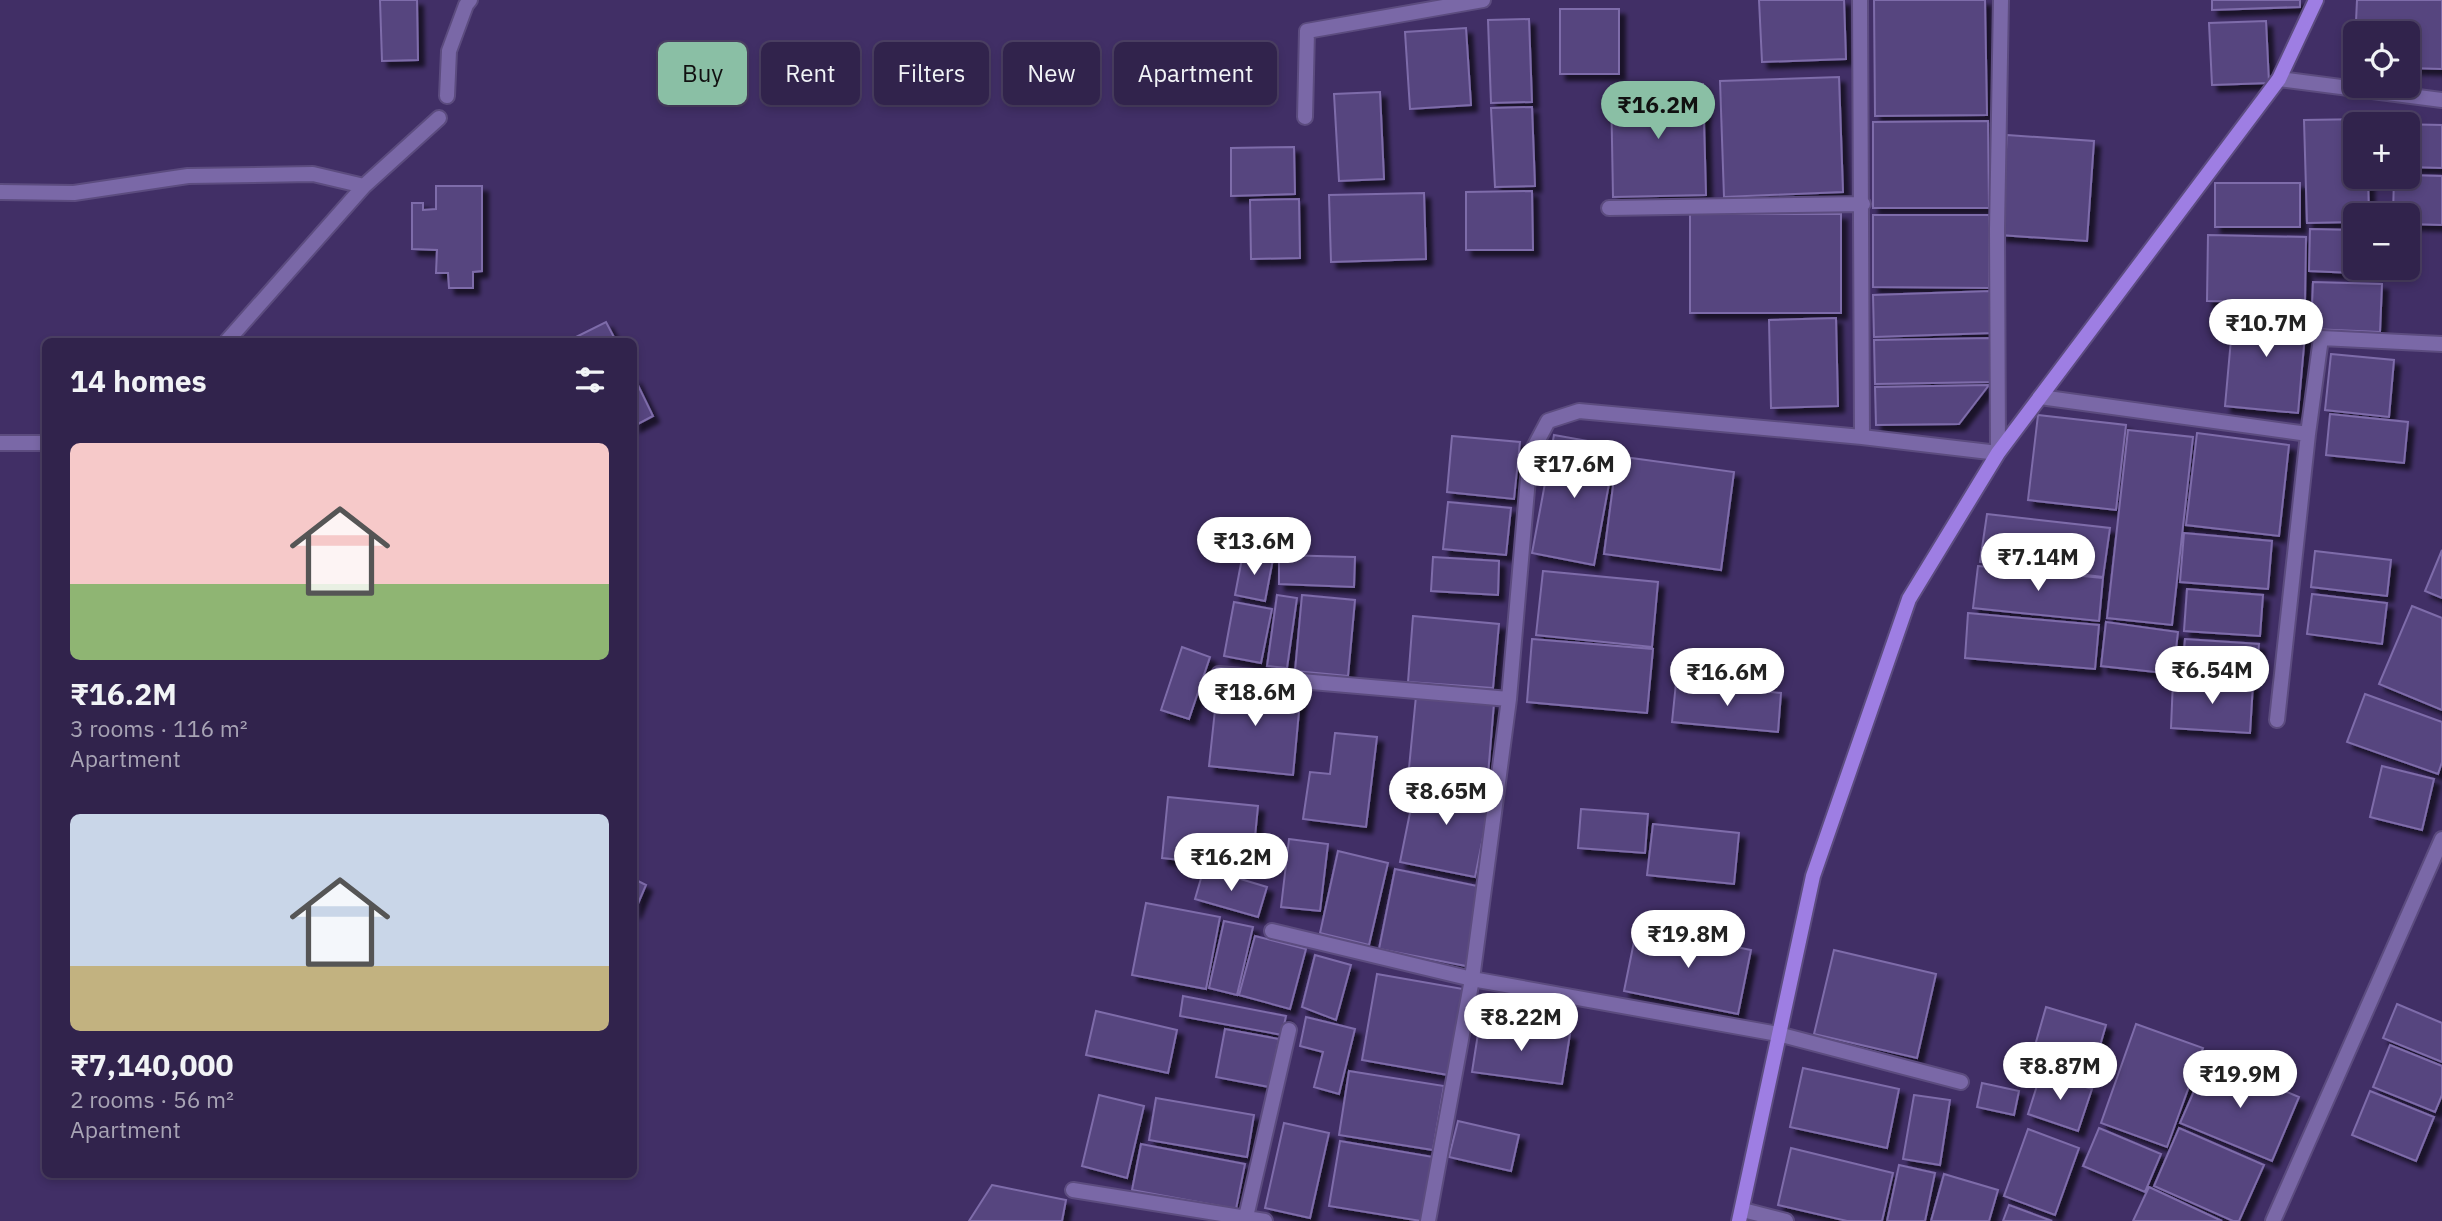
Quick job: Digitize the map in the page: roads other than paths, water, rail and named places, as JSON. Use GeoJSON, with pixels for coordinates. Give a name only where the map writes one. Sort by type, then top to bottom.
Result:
{"type":"FeatureCollection","features":[{"type":"Feature","properties":{"kind":"street"},"geometry":{"type":"LineString","coordinates":[[447,96],[449,51],[470,0]]}},
{"type":"Feature","properties":{"kind":"street"},"geometry":{"type":"LineString","coordinates":[[1305,117],[1307,31],[1483,0]]}},
{"type":"Feature","properties":{"kind":"street"},"geometry":{"type":"LineString","coordinates":[[1860,0],[1863,437]]}},
{"type":"Feature","properties":{"kind":"street"},"geometry":{"type":"LineString","coordinates":[[1998,453],[1997,229],[2001,0]]}},
{"type":"Feature","properties":{"kind":"street"},"geometry":{"type":"LineString","coordinates":[[1786,1221],[1741,1215],[1813,876],[1909,599],[1998,453],[2279,79],[2316,0]]}},
{"type":"Feature","properties":{"kind":"street"},"geometry":{"type":"LineString","coordinates":[[2279,79],[2442,100]]}},
{"type":"Feature","properties":{"kind":"street"},"geometry":{"type":"LineString","coordinates":[[231,338],[364,186],[439,118]]}},
{"type":"Feature","properties":{"kind":"street"},"geometry":{"type":"LineString","coordinates":[[0,192],[74,193],[188,176],[313,174],[364,186]]}},
{"type":"Feature","properties":{"kind":"street"},"geometry":{"type":"LineString","coordinates":[[1609,208],[1863,204]]}},
{"type":"Feature","properties":{"kind":"street"},"geometry":{"type":"LineString","coordinates":[[2277,720],[2308,434],[2322,338],[2442,344]]}},
{"type":"Feature","properties":{"kind":"street"},"geometry":{"type":"LineString","coordinates":[[2040,397],[2308,434]]}},
{"type":"Feature","properties":{"kind":"street"},"geometry":{"type":"LineString","coordinates":[[1429,1221],[1472,979],[1508,699],[1530,455],[1548,421],[1579,411],[1863,437],[1998,453]]}},
{"type":"Feature","properties":{"kind":"street"},"geometry":{"type":"LineString","coordinates":[[0,443],[42,443]]}},
{"type":"Feature","properties":{"kind":"street"},"geometry":{"type":"LineString","coordinates":[[1219,674],[1508,699]]}},
{"type":"Feature","properties":{"kind":"street"},"geometry":{"type":"LineString","coordinates":[[2273,1221],[2442,839]]}},
{"type":"Feature","properties":{"kind":"street"},"geometry":{"type":"LineString","coordinates":[[1272,931],[1472,979],[1778,1034],[1961,1082]]}},
{"type":"Feature","properties":{"kind":"street"},"geometry":{"type":"LineString","coordinates":[[1246,1217],[1289,1030]]}},
{"type":"Feature","properties":{"kind":"street"},"geometry":{"type":"LineString","coordinates":[[1073,1190],[1265,1221]]}}]}
